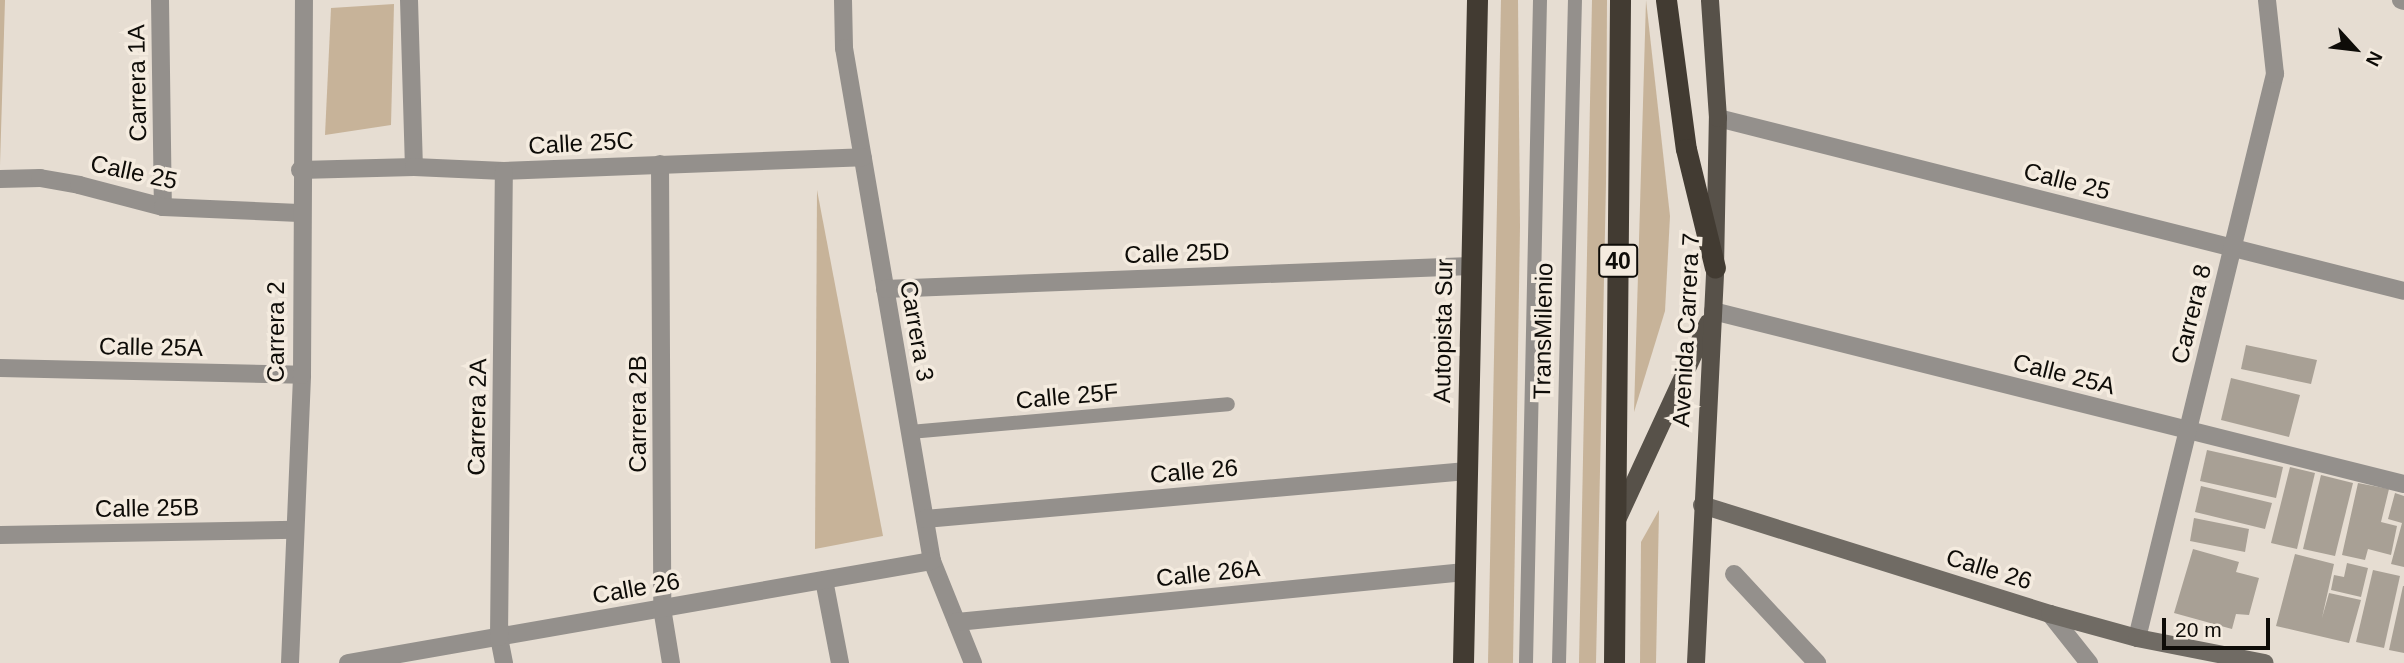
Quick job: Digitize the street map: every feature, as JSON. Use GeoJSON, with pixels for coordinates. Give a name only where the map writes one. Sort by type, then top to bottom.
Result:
{"type":"FeatureCollection","features":[{"type":"Feature","properties":{"kind":"highway","name":"Autopista Sur"},"geometry":{"type":"LineString","coordinates":[[1463,663],[1477,0]]}},
{"type":"Feature","properties":{"kind":"highway","name":"40"},"geometry":{"type":"LineString","coordinates":[[1614,663],[1620,0]]}},
{"type":"Feature","properties":{"kind":"highway"},"geometry":{"type":"LineString","coordinates":[[1666,0],[1686,149],[1715,268]]}},
{"type":"Feature","properties":{"kind":"main road","name":"Avenida Carrera 7"},"geometry":{"type":"LineString","coordinates":[[1696,663],[1715,268],[1718,118],[1710,0]]}},
{"type":"Feature","properties":{"kind":"main road"},"geometry":{"type":"LineString","coordinates":[[1615,523],[1713,312]]}},
{"type":"Feature","properties":{"kind":"street","name":"Carrera 1A"},"geometry":{"type":"LineString","coordinates":[[160,0],[163,207]]}},
{"type":"Feature","properties":{"kind":"street","name":"Carrera 2"},"geometry":{"type":"LineString","coordinates":[[290,663],[302,375],[299,214],[304,0]]}},
{"type":"Feature","properties":{"kind":"street"},"geometry":{"type":"LineString","coordinates":[[409,0],[414,167]]}},
{"type":"Feature","properties":{"kind":"street","name":"Carrera 3"},"geometry":{"type":"LineString","coordinates":[[843,0],[844,48],[932,561],[973,663]]}},
{"type":"Feature","properties":{"kind":"street","name":"Carrera 8"},"geometry":{"type":"LineString","coordinates":[[2137,638],[2275,74],[2267,0]]}},
{"type":"Feature","properties":{"kind":"street","name":"Calle 25"},"geometry":{"type":"LineString","coordinates":[[1718,118],[2404,291]]}},
{"type":"Feature","properties":{"kind":"street","name":"Calle 25C"},"geometry":{"type":"LineString","coordinates":[[300,170],[414,167],[504,171],[863,158]]}},
{"type":"Feature","properties":{"kind":"street","name":"Carrera 2B"},"geometry":{"type":"LineString","coordinates":[[660,164],[662,608],[670,663]]}},
{"type":"Feature","properties":{"kind":"street","name":"Carrera 2A"},"geometry":{"type":"LineString","coordinates":[[504,171],[499,637],[504,663]]}},
{"type":"Feature","properties":{"kind":"street","name":"Calle 25"},"geometry":{"type":"LineString","coordinates":[[0,179],[40,178],[79,185],[163,207],[299,214]]}},
{"type":"Feature","properties":{"kind":"street","name":"Calle 25D"},"geometry":{"type":"LineString","coordinates":[[885,289],[1471,266]]}},
{"type":"Feature","properties":{"kind":"street","name":"Calle 25A"},"geometry":{"type":"LineString","coordinates":[[1713,312],[2404,484]]}},
{"type":"Feature","properties":{"kind":"street","name":"Calle 25A"},"geometry":{"type":"LineString","coordinates":[[0,368],[302,375]]}},
{"type":"Feature","properties":{"kind":"street","name":"Calle 26"},"geometry":{"type":"LineString","coordinates":[[925,519],[1467,471]]}},
{"type":"Feature","properties":{"kind":"street","name":"Calle 26"},"geometry":{"type":"LineString","coordinates":[[1702,505],[2050,614],[2137,638],[2265,663]]}},
{"type":"Feature","properties":{"kind":"street","name":"Calle 25B"},"geometry":{"type":"LineString","coordinates":[[0,535],[295,530]]}},
{"type":"Feature","properties":{"kind":"street","name":"Calle 26"},"geometry":{"type":"LineString","coordinates":[[348,663],[932,561]]}},
{"type":"Feature","properties":{"kind":"street","name":"Calle 26A"},"geometry":{"type":"LineString","coordinates":[[957,622],[1465,572]]}},
{"type":"Feature","properties":{"kind":"street"},"geometry":{"type":"LineString","coordinates":[[1734,574],[1817,663]]}},
{"type":"Feature","properties":{"kind":"street"},"geometry":{"type":"LineString","coordinates":[[824,580],[840,663]]}},
{"type":"Feature","properties":{"kind":"street"},"geometry":{"type":"LineString","coordinates":[[2050,614],[2089,663]]}},
{"type":"Feature","properties":{"kind":"lane","name":"TransMilenio"},"geometry":{"type":"LineString","coordinates":[[1526,663],[1540,0]]}},
{"type":"Feature","properties":{"kind":"lane","name":"TransMilenio"},"geometry":{"type":"LineString","coordinates":[[1559,663],[1575,0]]}},
{"type":"Feature","properties":{"kind":"lane","name":"Calle 25F"},"geometry":{"type":"LineString","coordinates":[[910,432],[1227,404]]}},
{"type":"Feature","properties":{"kind":"shaded area"},"geometry":{"type":"Polygon","coordinates":[[[0,0],[5,0],[0,165],[0,0]]]}},
{"type":"Feature","properties":{"kind":"shaded area"},"geometry":{"type":"Polygon","coordinates":[[[1501,0],[1518,0],[1520,227],[1513,663],[1488,663],[1501,0]]]}},
{"type":"Feature","properties":{"kind":"shaded area"},"geometry":{"type":"Polygon","coordinates":[[[1592,0],[1607,0],[1606,183],[1596,663],[1579,663],[1592,0]]]}},
{"type":"Feature","properties":{"kind":"shaded area"},"geometry":{"type":"Polygon","coordinates":[[[1646,0],[1670,216],[1665,311],[1634,412],[1646,0]]]}},
{"type":"Feature","properties":{"kind":"shaded area"},"geometry":{"type":"Polygon","coordinates":[[[394,4],[391,125],[325,135],[331,8],[394,4]]]}},
{"type":"Feature","properties":{"kind":"shaded area"},"geometry":{"type":"Polygon","coordinates":[[[817,190],[883,536],[815,549],[817,190]]]}},
{"type":"Feature","properties":{"kind":"shaded area"},"geometry":{"type":"Polygon","coordinates":[[[1659,510],[1656,663],[1640,663],[1641,542],[1659,510]]]}},
{"type":"Feature","properties":{"kind":"building"},"geometry":{"type":"Polygon","coordinates":[[[2246,345],[2317,360],[2311,384],[2241,369],[2246,345]]]}},
{"type":"Feature","properties":{"kind":"building"},"geometry":{"type":"Polygon","coordinates":[[[2231,378],[2300,395],[2289,437],[2221,420],[2231,378]]]}},
{"type":"Feature","properties":{"kind":"building"},"geometry":{"type":"Polygon","coordinates":[[[2207,450],[2283,467],[2276,498],[2200,481],[2207,450]]]}},
{"type":"Feature","properties":{"kind":"building"},"geometry":{"type":"Polygon","coordinates":[[[2290,467],[2315,473],[2297,549],[2271,543],[2290,467]]]}},
{"type":"Feature","properties":{"kind":"building"},"geometry":{"type":"Polygon","coordinates":[[[2321,475],[2353,483],[2335,556],[2303,549],[2321,475]]]}},
{"type":"Feature","properties":{"kind":"building"},"geometry":{"type":"Polygon","coordinates":[[[2358,483],[2389,489],[2381,522],[2397,526],[2391,555],[2368,549],[2365,560],[2342,555],[2358,483]]]}},
{"type":"Feature","properties":{"kind":"building"},"geometry":{"type":"Polygon","coordinates":[[[2201,486],[2272,503],[2265,529],[2195,512],[2201,486]]]}},
{"type":"Feature","properties":{"kind":"building"},"geometry":{"type":"Polygon","coordinates":[[[2395,493],[2404,496],[2404,567],[2391,564],[2402,523],[2388,519],[2395,493]]]}},
{"type":"Feature","properties":{"kind":"building"},"geometry":{"type":"Polygon","coordinates":[[[2194,518],[2249,529],[2245,552],[2190,541],[2194,518]]]}},
{"type":"Feature","properties":{"kind":"building"},"geometry":{"type":"Polygon","coordinates":[[[2193,549],[2239,562],[2236,572],[2259,578],[2249,615],[2236,614],[2232,629],[2174,613],[2193,549]]]}},
{"type":"Feature","properties":{"kind":"building"},"geometry":{"type":"Polygon","coordinates":[[[2295,554],[2334,564],[2322,618],[2329,593],[2361,600],[2349,643],[2276,626],[2295,554]]]}},
{"type":"Feature","properties":{"kind":"building"},"geometry":{"type":"Polygon","coordinates":[[[2347,563],[2368,568],[2361,597],[2331,590],[2334,575],[2344,577],[2347,563]]]}},
{"type":"Feature","properties":{"kind":"building"},"geometry":{"type":"Polygon","coordinates":[[[2373,570],[2400,576],[2384,648],[2356,642],[2373,570]]]}},
{"type":"Feature","properties":{"kind":"building"},"geometry":{"type":"Polygon","coordinates":[[[2404,586],[2404,653],[2389,650],[2404,586]]]}}]}
